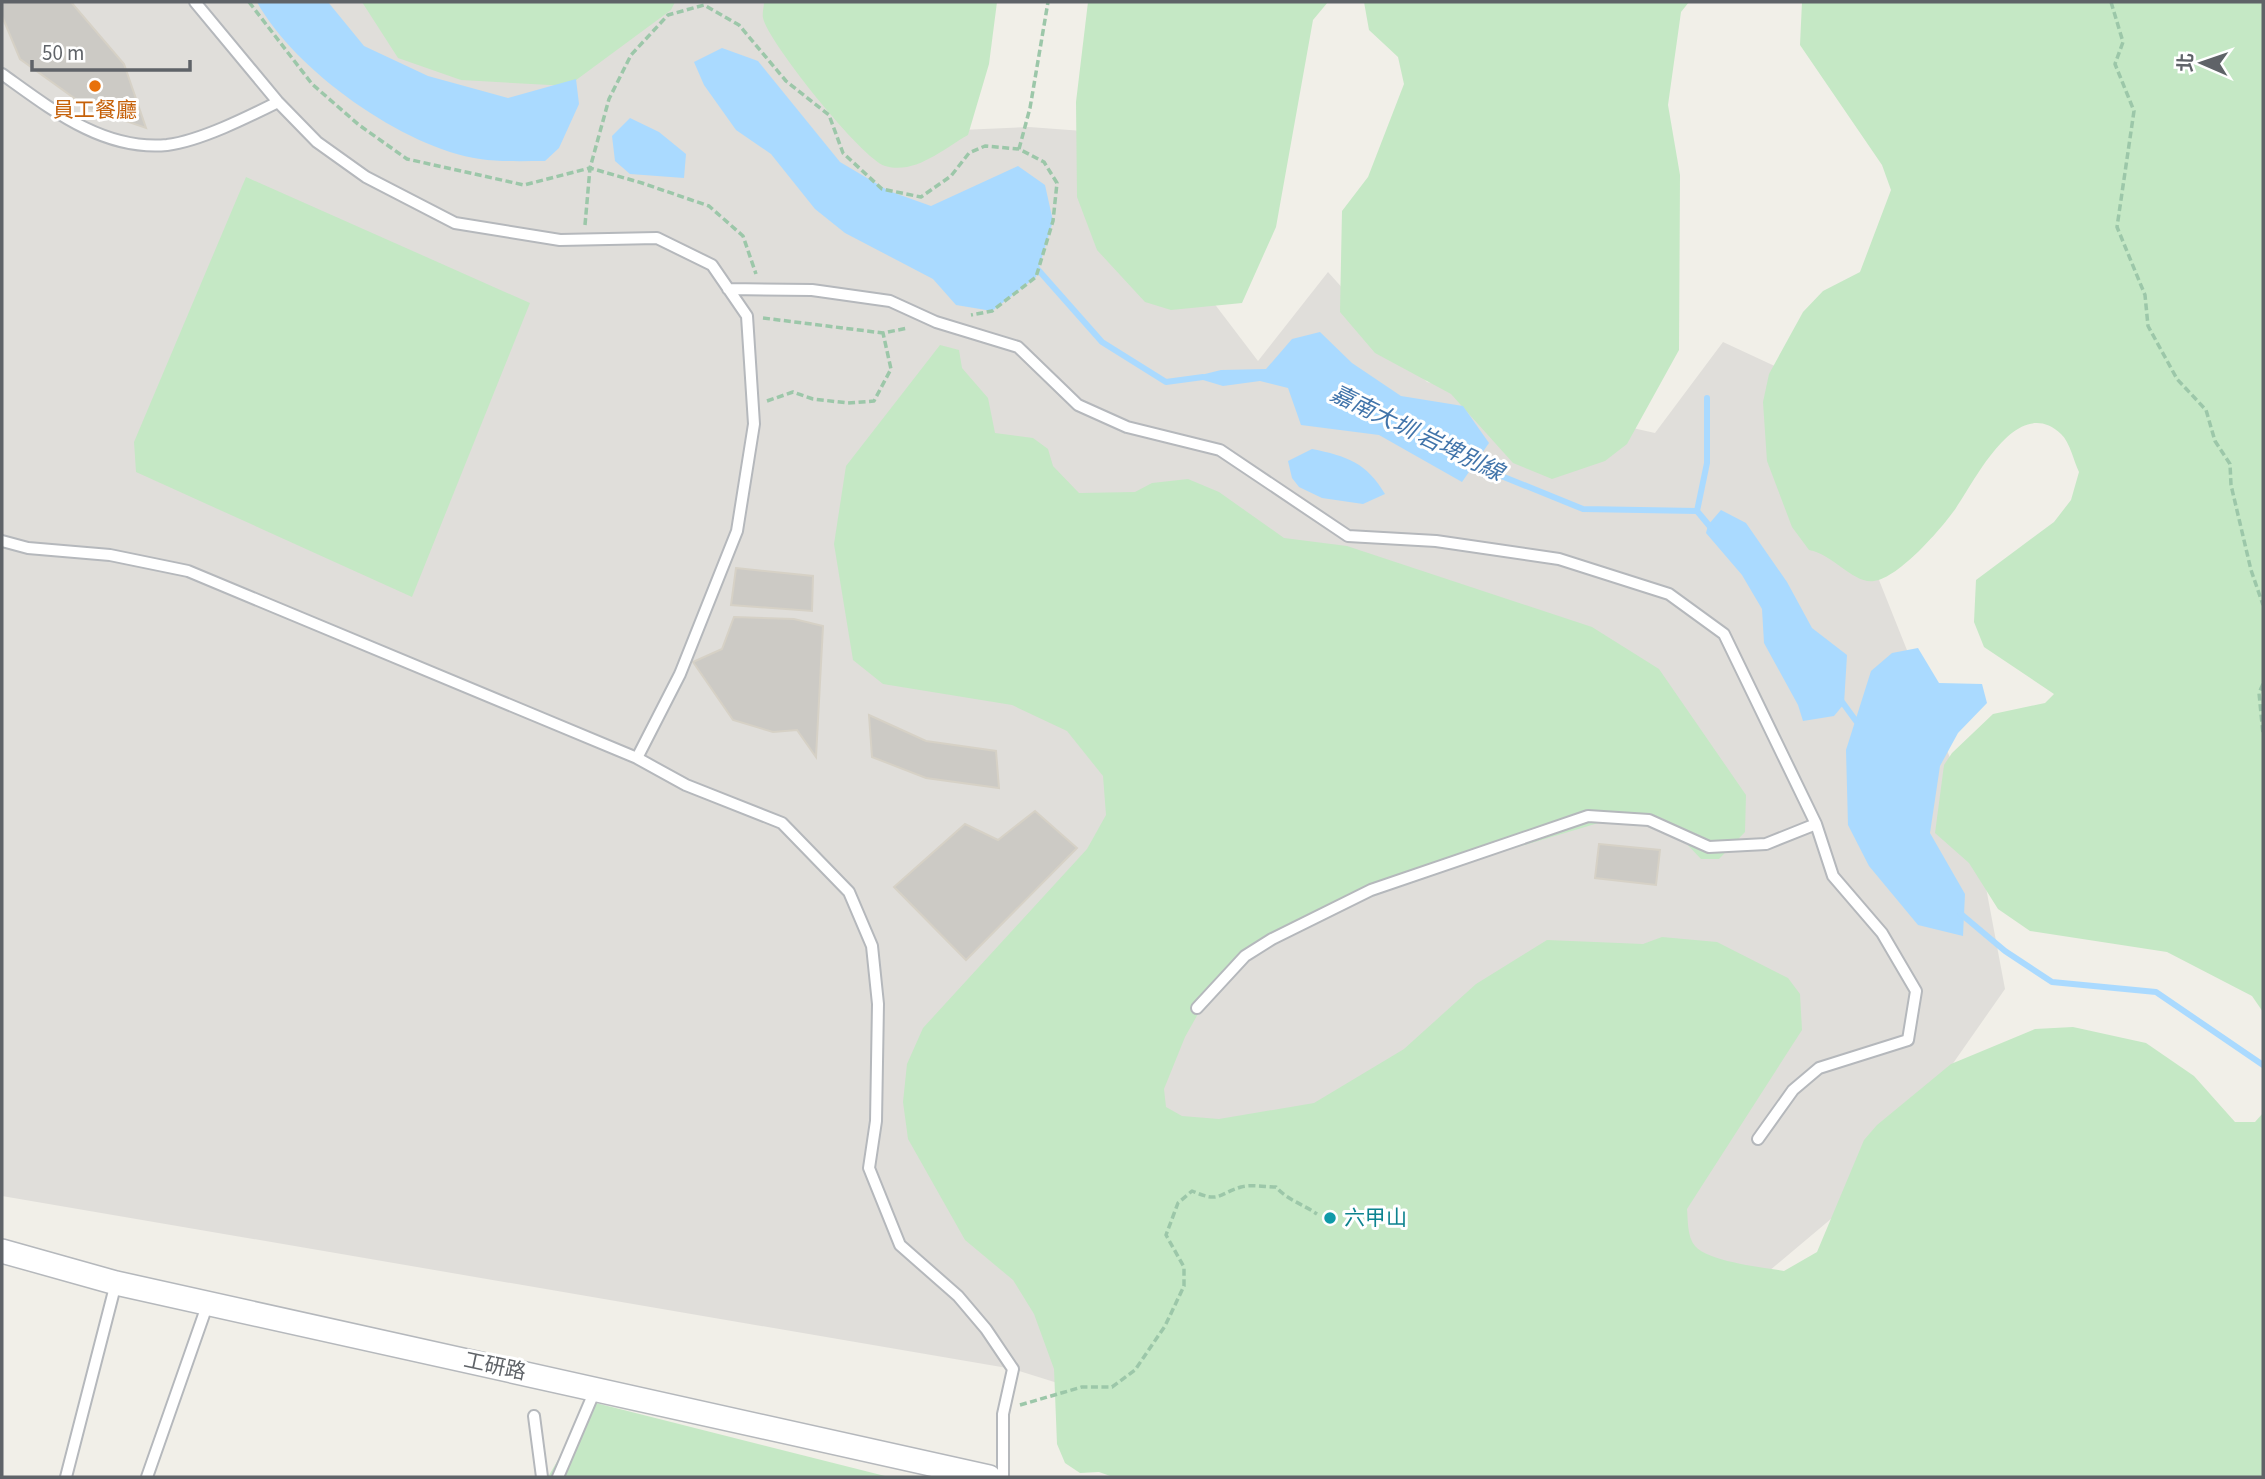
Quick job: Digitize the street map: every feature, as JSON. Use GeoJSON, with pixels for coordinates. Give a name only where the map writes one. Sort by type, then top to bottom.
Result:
{"type":"FeatureCollection","features":[{"type":"Feature","properties":{"kind":"street","name":"工研路"},"geometry":{"type":"LineString","coordinates":[[2,1251],[116,1283],[989,1477]]}},
{"type":"Feature","properties":{"kind":"lane"},"geometry":{"type":"LineString","coordinates":[[195,2],[278,102],[317,142],[366,177],[455,223],[560,240],[657,239],[712,265],[747,317],[754,424],[737,531],[680,674],[637,758]]}},
{"type":"Feature","properties":{"kind":"lane"},"geometry":{"type":"LineString","coordinates":[[2,74],[82,127],[121,142],[168,145],[238,122],[278,102]]}},
{"type":"Feature","properties":{"kind":"lane"},"geometry":{"type":"LineString","coordinates":[[729,289],[812,289],[890,301],[936,322],[1018,348],[1078,405],[1127,427],[1220,450],[1348,536],[1436,541],[1559,559],[1669,594],[1724,634],[1816,824],[1833,876],[1882,933],[1916,991],[1908,1040],[1819,1069],[1793,1090],[1758,1139]]}},
{"type":"Feature","properties":{"kind":"lane"},"geometry":{"type":"LineString","coordinates":[[2,541],[28,548],[110,555],[188,571],[637,758],[686,785],[782,823],[849,892],[872,946],[878,1004],[876,1121],[869,1168],[900,1245],[958,1296],[986,1329],[1013,1369],[1003,1414],[1003,1477]]}},
{"type":"Feature","properties":{"kind":"lane"},"geometry":{"type":"LineString","coordinates":[[1197,1008],[1245,956],[1272,939],[1371,890],[1588,816],[1649,820],[1709,847],[1766,844],[1816,824]]}},
{"type":"Feature","properties":{"kind":"lane"},"geometry":{"type":"LineString","coordinates":[[65,1477],[116,1283]]}},
{"type":"Feature","properties":{"kind":"lane"},"geometry":{"type":"LineString","coordinates":[[148,1477],[208,1303]]}},
{"type":"Feature","properties":{"kind":"lane"},"geometry":{"type":"LineString","coordinates":[[558,1477],[596,1388]]}},
{"type":"Feature","properties":{"kind":"lane"},"geometry":{"type":"LineString","coordinates":[[534,1416],[542,1477]]}},
{"type":"Feature","properties":{"kind":"path"},"geometry":{"type":"LineString","coordinates":[[249,2],[312,84],[359,125],[407,159],[524,185],[590,168],[709,206],[743,236],[761,289]]}},
{"type":"Feature","properties":{"kind":"path"},"geometry":{"type":"LineString","coordinates":[[1019,149],[1030,108],[1048,2]]}},
{"type":"Feature","properties":{"kind":"path"},"geometry":{"type":"LineString","coordinates":[[2111,2],[2123,42],[2115,64],[2134,111],[2117,227],[2145,295],[2148,326],[2178,379],[2206,411],[2215,441],[2230,464],[2231,485],[2251,569],[2263,605]]}},
{"type":"Feature","properties":{"kind":"path"},"geometry":{"type":"LineString","coordinates":[[584,240],[590,168],[609,99],[631,55],[668,15],[704,5],[739,25],[786,81],[830,115],[844,153],[883,188],[921,197],[951,176],[969,153],[985,146],[1019,149],[1044,162],[1057,183],[1053,221],[1036,277],[992,311],[970,315]]}},
{"type":"Feature","properties":{"kind":"path"},"geometry":{"type":"LineString","coordinates":[[747,317],[883,333],[936,322]]}},
{"type":"Feature","properties":{"kind":"path"},"geometry":{"type":"LineString","coordinates":[[753,406],[793,392],[813,399],[848,403],[874,401],[891,369],[883,333]]}},
{"type":"Feature","properties":{"kind":"path"},"geometry":{"type":"LineString","coordinates":[[2263,684],[2259,694],[2263,734]]}},
{"type":"Feature","properties":{"kind":"path"},"geometry":{"type":"LineString","coordinates":[[1003,1414],[1027,1400],[1082,1387],[1112,1387],[1135,1370],[1165,1326],[1184,1286],[1184,1267],[1166,1235],[1178,1203],[1192,1191],[1209,1198],[1228,1195],[1241,1187],[1276,1187],[1283,1195],[1296,1199],[1317,1214]]}},
{"type":"Feature","properties":{"kind":"shaded area"},"geometry":{"type":"Polygon","coordinates":[[[2,2],[770,2],[893,133],[1029,127],[1083,131],[1258,361],[1328,272],[1427,382],[1655,433],[1723,342],[1798,377],[1972,813],[2005,989],[1863,1192],[1731,1303],[1198,1427],[1013,1369],[2,1196],[2,2]]]}},
{"type":"Feature","properties":{"kind":"green space"},"geometry":{"type":"Polygon","coordinates":[[[362,2],[675,2],[671,10],[568,86],[461,80],[398,58],[362,2]]]}},
{"type":"Feature","properties":{"kind":"green space"},"geometry":{"type":"Polygon","coordinates":[[[764,2],[997,2],[989,64],[968,135],[928,159],[907,167],[885,166],[873,159],[817,98],[781,50],[763,18],[764,2]]]}},
{"type":"Feature","properties":{"kind":"green space"},"geometry":{"type":"Polygon","coordinates":[[[1088,2],[1328,2],[1313,20],[1276,227],[1242,303],[1171,310],[1145,302],[1097,250],[1077,197],[1076,102],[1088,2]]]}},
{"type":"Feature","properties":{"kind":"green space"},"geometry":{"type":"Polygon","coordinates":[[[1364,2],[1689,2],[1681,12],[1668,105],[1680,175],[1679,350],[1627,444],[1605,461],[1552,479],[1513,463],[1451,394],[1375,353],[1340,312],[1342,211],[1368,177],[1404,84],[1398,57],[1369,30],[1364,2]]]}},
{"type":"Feature","properties":{"kind":"green space"},"geometry":{"type":"Polygon","coordinates":[[[1802,2],[2263,2],[2263,1012],[2252,996],[2167,952],[2030,931],[1998,909],[1969,863],[1935,833],[1944,765],[1952,753],[1993,714],[2045,703],[2054,694],[1984,647],[1974,622],[1976,580],[2054,522],[2071,500],[2079,472],[2061,434],[2045,424],[2029,424],[2014,432],[1986,461],[1941,527],[1907,562],[1884,578],[1866,581],[1858,578],[1826,557],[1809,550],[1792,527],[1767,461],[1763,402],[1769,374],[1803,312],[1823,291],[1860,272],[1891,190],[1882,165],[1800,45],[1802,2]]]}},
{"type":"Feature","properties":{"kind":"green space"},"geometry":{"type":"Polygon","coordinates":[[[246,177],[530,303],[412,597],[136,472],[134,442],[246,177]]]}},
{"type":"Feature","properties":{"kind":"green space"},"geometry":{"type":"Polygon","coordinates":[[[940,345],[959,350],[962,368],[988,398],[995,433],[1033,438],[1048,449],[1053,466],[1079,493],[1135,492],[1152,483],[1188,479],[1219,492],[1284,538],[1347,546],[1592,627],[1659,669],[1746,795],[1745,832],[1719,859],[1701,859],[1662,818],[1625,815],[1377,889],[1260,950],[1203,1005],[1185,1037],[1164,1089],[1166,1107],[1182,1116],[1219,1119],[1314,1103],[1404,1049],[1476,984],[1547,940],[1643,944],[1662,937],[1717,942],[1788,978],[1800,994],[1802,1030],[1687,1209],[1689,1233],[1695,1246],[1712,1256],[1784,1271],[1817,1252],[1864,1140],[1877,1125],[1951,1064],[2035,1029],[2073,1027],[2146,1043],[2194,1076],[2235,1122],[2255,1122],[2263,1113],[2263,1477],[1113,1477],[1099,1472],[1080,1473],[1065,1463],[1057,1444],[1054,1369],[1034,1314],[1013,1280],[965,1240],[908,1139],[903,1102],[907,1064],[923,1028],[1087,849],[1106,815],[1103,776],[1067,731],[1012,705],[883,684],[853,660],[834,544],[846,466],[940,345]]]}},
{"type":"Feature","properties":{"kind":"green space"},"geometry":{"type":"Polygon","coordinates":[[[592,1402],[889,1477],[548,1477],[592,1402]]]}},
{"type":"Feature","properties":{"kind":"water"},"geometry":{"type":"Polygon","coordinates":[[[257,2],[328,2],[364,46],[428,76],[508,98],[576,79],[579,104],[559,148],[545,161],[488,160],[450,152],[386,122],[324,79],[274,28],[257,2]]]}},
{"type":"Feature","properties":{"kind":"water"},"geometry":{"type":"Polygon","coordinates":[[[722,48],[758,61],[840,162],[889,191],[931,206],[1018,166],[1045,185],[1053,221],[1036,277],[992,311],[956,305],[933,279],[845,233],[815,209],[771,154],[736,130],[704,85],[694,62],[722,48]]]}},
{"type":"Feature","properties":{"kind":"water"},"geometry":{"type":"Polygon","coordinates":[[[630,118],[659,132],[686,154],[684,178],[630,174],[615,161],[612,136],[630,118]]]}},
{"type":"Feature","properties":{"kind":"water"},"geometry":{"type":"Polygon","coordinates":[[[1320,332],[1352,363],[1401,396],[1463,406],[1489,443],[1462,482],[1379,435],[1301,425],[1288,388],[1260,381],[1223,386],[1193,377],[1221,370],[1266,369],[1292,339],[1320,332]]]}},
{"type":"Feature","properties":{"kind":"water"},"geometry":{"type":"Polygon","coordinates":[[[1312,449],[1355,462],[1371,475],[1385,494],[1363,504],[1322,498],[1299,487],[1292,478],[1288,461],[1312,449]]]}},
{"type":"Feature","properties":{"kind":"water"},"geometry":{"type":"Polygon","coordinates":[[[1721,510],[1746,523],[1787,582],[1812,628],[1847,655],[1844,704],[1834,716],[1803,721],[1798,705],[1764,643],[1762,609],[1742,575],[1706,533],[1708,525],[1721,510]]]}},
{"type":"Feature","properties":{"kind":"water"},"geometry":{"type":"Polygon","coordinates":[[[1918,648],[1939,683],[1982,684],[1987,703],[1958,733],[1940,766],[1930,833],[1965,894],[1963,936],[1918,925],[1869,866],[1848,825],[1846,750],[1871,671],[1892,653],[1918,648]]]}},
{"type":"Feature","properties":{"kind":"building","name":"員工餐廳"},"geometry":{"type":"Polygon","coordinates":[[[2,2],[71,2],[124,64],[146,128],[88,108],[20,59],[2,16],[2,2]]]}},
{"type":"Feature","properties":{"kind":"building"},"geometry":{"type":"Polygon","coordinates":[[[736,568],[813,576],[812,611],[731,605],[736,568]]]}},
{"type":"Feature","properties":{"kind":"building"},"geometry":{"type":"Polygon","coordinates":[[[734,617],[794,619],[823,626],[816,757],[797,730],[773,732],[733,720],[693,662],[722,649],[734,617]]]}},
{"type":"Feature","properties":{"kind":"building"},"geometry":{"type":"Polygon","coordinates":[[[869,715],[926,741],[996,751],[999,788],[926,778],[872,757],[869,715]]]}},
{"type":"Feature","properties":{"kind":"building"},"geometry":{"type":"Polygon","coordinates":[[[1035,811],[1077,848],[966,960],[894,887],[965,824],[998,840],[1035,811]]]}},
{"type":"Feature","properties":{"kind":"building"},"geometry":{"type":"Polygon","coordinates":[[[1599,844],[1660,850],[1656,885],[1595,878],[1599,844]]]}},
{"type":"Feature","properties":{"kind":"waterway","name":"嘉南大圳 岩埤別線"},"geometry":{"type":"LineString","coordinates":[[1033,264],[1102,342],[1166,382],[1203,377]]}},
{"type":"Feature","properties":{"kind":"waterway"},"geometry":{"type":"LineString","coordinates":[[1697,511],[1707,463],[1707,398]]}},
{"type":"Feature","properties":{"kind":"waterway","name":"嘉南大圳 岩埤別線"},"geometry":{"type":"LineString","coordinates":[[1467,462],[1583,509],[1697,511],[1712,529]]}},
{"type":"Feature","properties":{"kind":"waterway","name":"嘉南大圳 岩埤別線"},"geometry":{"type":"LineString","coordinates":[[1840,699],[1856,721]]}},
{"type":"Feature","properties":{"kind":"waterway","name":"嘉南大圳 岩埤別線"},"geometry":{"type":"LineString","coordinates":[[1961,914],[2005,951],[2052,982],[2156,992],[2263,1065]]}},
{"type":"Feature","properties":{"kind":"place","name":"員工餐廳"},"geometry":{"type":"Point","coordinates":[95,86]}},
{"type":"Feature","properties":{"kind":"place","name":"六甲山"},"geometry":{"type":"Point","coordinates":[1330,1218]}}]}
